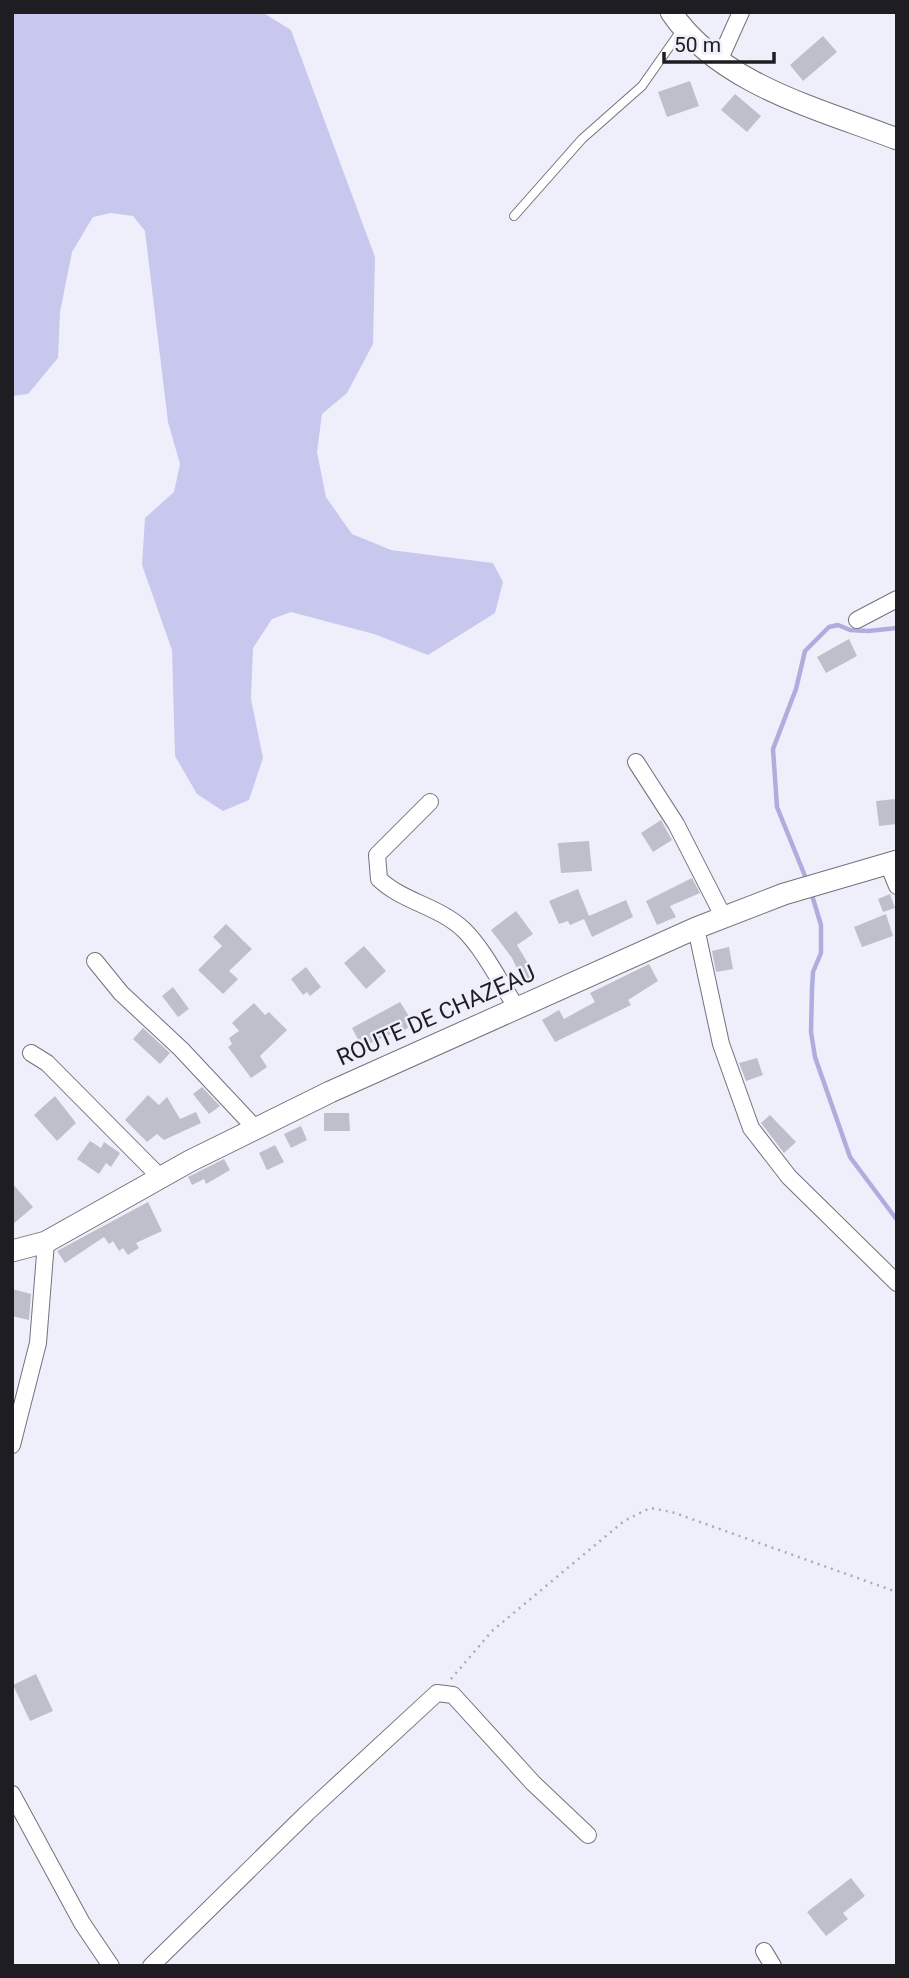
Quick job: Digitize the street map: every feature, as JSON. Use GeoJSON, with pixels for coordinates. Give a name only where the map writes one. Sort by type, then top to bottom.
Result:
{"type":"FeatureCollection","features":[{"type":"Feature","properties":{"kind":"main road"},"geometry":{"type":"LineString","coordinates":[[677,21],[719,61],[775,92],[897,139]]}},
{"type":"Feature","properties":{"kind":"main road","name":"ROUTE DE CHAZEAU"},"geometry":{"type":"LineString","coordinates":[[12,1251],[46,1241],[160,1177],[330,1092],[723,916],[784,894],[893,862]]}},
{"type":"Feature","properties":{"kind":"street"},"geometry":{"type":"LineString","coordinates":[[719,61],[741,12]]}},
{"type":"Feature","properties":{"kind":"street"},"geometry":{"type":"LineString","coordinates":[[857,620],[897,599]]}},
{"type":"Feature","properties":{"kind":"street"},"geometry":{"type":"LineString","coordinates":[[636,762],[677,824],[723,916]]}},
{"type":"Feature","properties":{"kind":"street"},"geometry":{"type":"LineString","coordinates":[[430,802],[377,855],[379,879],[393,893],[429,906],[463,930],[517,1008]]}},
{"type":"Feature","properties":{"kind":"street"},"geometry":{"type":"LineString","coordinates":[[893,862],[897,886]]}},
{"type":"Feature","properties":{"kind":"street"},"geometry":{"type":"LineString","coordinates":[[696,928],[720,1045],[751,1128],[789,1177],[894,1273]]}},
{"type":"Feature","properties":{"kind":"street"},"geometry":{"type":"LineString","coordinates":[[94,961],[121,993],[181,1049],[256,1129]]}},
{"type":"Feature","properties":{"kind":"street"},"geometry":{"type":"LineString","coordinates":[[31,1053],[47,1063],[160,1177]]}},
{"type":"Feature","properties":{"kind":"street"},"geometry":{"type":"LineString","coordinates":[[12,1443],[38,1343],[46,1241]]}},
{"type":"Feature","properties":{"kind":"street"},"geometry":{"type":"LineString","coordinates":[[151,1966],[437,1693],[446,1692],[453,1695],[533,1783],[588,1835]]}},
{"type":"Feature","properties":{"kind":"street"},"geometry":{"type":"LineString","coordinates":[[12,1794],[82,1923],[111,1966]]}},
{"type":"Feature","properties":{"kind":"lane"},"geometry":{"type":"LineString","coordinates":[[514,216],[582,139],[642,86],[677,21]]}},
{"type":"Feature","properties":{"kind":"path"},"geometry":{"type":"LineString","coordinates":[[446,1692],[457,1671],[492,1631],[624,1521],[650,1508],[672,1512],[897,1592]]}},
{"type":"Feature","properties":{"kind":"shaded area"},"geometry":{"type":"Polygon","coordinates":[[[12,12],[262,12],[291,30],[375,257],[373,344],[347,393],[322,414],[317,452],[326,497],[352,534],[391,550],[493,563],[503,582],[495,613],[428,655],[374,634],[291,612],[272,619],[253,648],[251,699],[263,758],[249,800],[223,811],[197,794],[175,756],[172,650],[142,565],[145,518],[174,492],[180,464],[168,422],[145,231],[133,216],[111,213],[93,217],[72,252],[60,312],[58,358],[28,394],[12,396],[12,12]]]}},
{"type":"Feature","properties":{"kind":"building"},"geometry":{"type":"Polygon","coordinates":[[[823,36],[837,52],[803,81],[790,65],[823,36]]]}},
{"type":"Feature","properties":{"kind":"building"},"geometry":{"type":"Polygon","coordinates":[[[690,81],[699,106],[667,117],[658,92],[690,81]]]}},
{"type":"Feature","properties":{"kind":"building"},"geometry":{"type":"Polygon","coordinates":[[[735,94],[761,116],[747,132],[721,110],[735,94]]]}},
{"type":"Feature","properties":{"kind":"building"},"geometry":{"type":"Polygon","coordinates":[[[849,639],[857,656],[826,673],[817,657],[849,639]]]}},
{"type":"Feature","properties":{"kind":"building"},"geometry":{"type":"Polygon","coordinates":[[[896,799],[897,824],[879,826],[876,801],[896,799]]]}},
{"type":"Feature","properties":{"kind":"building"},"geometry":{"type":"Polygon","coordinates":[[[661,820],[672,840],[653,852],[641,833],[661,820]]]}},
{"type":"Feature","properties":{"kind":"building"},"geometry":{"type":"Polygon","coordinates":[[[589,841],[592,871],[561,873],[558,843],[589,841]]]}},
{"type":"Feature","properties":{"kind":"building"},"geometry":{"type":"Polygon","coordinates":[[[692,878],[700,893],[670,906],[676,917],[657,925],[646,901],[692,878]]]}},
{"type":"Feature","properties":{"kind":"building"},"geometry":{"type":"Polygon","coordinates":[[[578,889],[589,916],[626,900],[633,917],[592,937],[584,919],[570,925],[568,921],[559,924],[549,901],[578,889]]]}},
{"type":"Feature","properties":{"kind":"building"},"geometry":{"type":"Polygon","coordinates":[[[890,894],[895,908],[883,912],[878,899],[890,894]]]}},
{"type":"Feature","properties":{"kind":"building"},"geometry":{"type":"Polygon","coordinates":[[[516,911],[533,934],[517,945],[536,977],[529,981],[526,976],[522,979],[512,958],[491,930],[516,911]]]}},
{"type":"Feature","properties":{"kind":"building"},"geometry":{"type":"Polygon","coordinates":[[[886,914],[893,936],[862,947],[854,927],[886,914]]]}},
{"type":"Feature","properties":{"kind":"building"},"geometry":{"type":"Polygon","coordinates":[[[226,924],[252,949],[229,971],[238,979],[223,994],[198,970],[222,946],[213,937],[226,924]]]}},
{"type":"Feature","properties":{"kind":"building"},"geometry":{"type":"Polygon","coordinates":[[[364,946],[386,971],[366,989],[344,963],[364,946]]]}},
{"type":"Feature","properties":{"kind":"building"},"geometry":{"type":"Polygon","coordinates":[[[729,947],[733,969],[716,972],[712,951],[729,947]]]}},
{"type":"Feature","properties":{"kind":"building"},"geometry":{"type":"Polygon","coordinates":[[[649,964],[658,981],[628,1000],[631,1005],[555,1042],[542,1020],[559,1010],[564,1019],[595,1002],[590,993],[649,964]]]}},
{"type":"Feature","properties":{"kind":"building"},"geometry":{"type":"Polygon","coordinates":[[[306,967],[321,987],[310,996],[307,992],[303,995],[291,979],[306,967]]]}},
{"type":"Feature","properties":{"kind":"building"},"geometry":{"type":"Polygon","coordinates":[[[173,987],[189,1009],[178,1017],[162,996],[173,987]]]}},
{"type":"Feature","properties":{"kind":"building"},"geometry":{"type":"Polygon","coordinates":[[[400,1002],[414,1024],[398,1034],[396,1032],[362,1047],[352,1028],[400,1002]]]}},
{"type":"Feature","properties":{"kind":"building"},"geometry":{"type":"Polygon","coordinates":[[[254,1003],[265,1015],[269,1012],[287,1030],[260,1056],[267,1067],[251,1078],[228,1047],[232,1044],[229,1038],[239,1031],[232,1023],[254,1003]]]}},
{"type":"Feature","properties":{"kind":"building"},"geometry":{"type":"Polygon","coordinates":[[[143,1028],[170,1053],[160,1064],[133,1039],[143,1028]]]}},
{"type":"Feature","properties":{"kind":"building"},"geometry":{"type":"Polygon","coordinates":[[[757,1058],[763,1075],[746,1081],[739,1063],[757,1058]]]}},
{"type":"Feature","properties":{"kind":"building"},"geometry":{"type":"Polygon","coordinates":[[[202,1087],[220,1106],[209,1114],[193,1094],[202,1087]]]}},
{"type":"Feature","properties":{"kind":"building"},"geometry":{"type":"Polygon","coordinates":[[[148,1095],[159,1105],[167,1097],[180,1119],[196,1112],[201,1123],[164,1140],[157,1134],[147,1142],[125,1120],[148,1095]]]}},
{"type":"Feature","properties":{"kind":"building"},"geometry":{"type":"Polygon","coordinates":[[[55,1096],[76,1123],[57,1141],[34,1115],[55,1096]]]}},
{"type":"Feature","properties":{"kind":"building"},"geometry":{"type":"Polygon","coordinates":[[[324,1113],[349,1113],[350,1131],[324,1131],[324,1113]]]}},
{"type":"Feature","properties":{"kind":"building"},"geometry":{"type":"Polygon","coordinates":[[[770,1115],[796,1142],[784,1153],[761,1123],[770,1115]]]}},
{"type":"Feature","properties":{"kind":"building"},"geometry":{"type":"Polygon","coordinates":[[[301,1126],[307,1140],[291,1148],[284,1134],[301,1126]]]}},
{"type":"Feature","properties":{"kind":"building"},"geometry":{"type":"Polygon","coordinates":[[[90,1141],[101,1148],[104,1142],[120,1153],[111,1167],[106,1163],[99,1174],[77,1159],[90,1141]]]}},
{"type":"Feature","properties":{"kind":"building"},"geometry":{"type":"Polygon","coordinates":[[[275,1145],[284,1162],[267,1170],[259,1153],[275,1145]]]}},
{"type":"Feature","properties":{"kind":"building"},"geometry":{"type":"Polygon","coordinates":[[[224,1159],[230,1170],[206,1184],[204,1179],[192,1185],[188,1177],[224,1159]]]}},
{"type":"Feature","properties":{"kind":"building"},"geometry":{"type":"Polygon","coordinates":[[[12,1183],[33,1207],[12,1225],[12,1183]]]}},
{"type":"Feature","properties":{"kind":"building"},"geometry":{"type":"Polygon","coordinates":[[[148,1202],[162,1231],[136,1243],[139,1248],[128,1255],[123,1248],[119,1251],[113,1241],[109,1244],[104,1237],[65,1263],[57,1251],[148,1202]]]}},
{"type":"Feature","properties":{"kind":"building"},"geometry":{"type":"Polygon","coordinates":[[[12,1289],[31,1294],[29,1320],[12,1316],[12,1289]]]}},
{"type":"Feature","properties":{"kind":"building"},"geometry":{"type":"Polygon","coordinates":[[[36,1674],[53,1711],[30,1721],[13,1685],[36,1674]]]}},
{"type":"Feature","properties":{"kind":"building"},"geometry":{"type":"Polygon","coordinates":[[[851,1878],[865,1896],[843,1913],[848,1919],[826,1936],[807,1912],[851,1878]]]}},
{"type":"Feature","properties":{"kind":"waterway"},"geometry":{"type":"LineString","coordinates":[[807,881],[777,807],[773,749],[796,689],[805,651],[829,627],[838,625],[850,630],[868,631],[897,628]]}},
{"type":"Feature","properties":{"kind":"waterway"},"geometry":{"type":"LineString","coordinates":[[811,892],[821,925],[821,953],[813,972],[812,989],[811,1032],[815,1057],[850,1157],[897,1220]]}}]}
